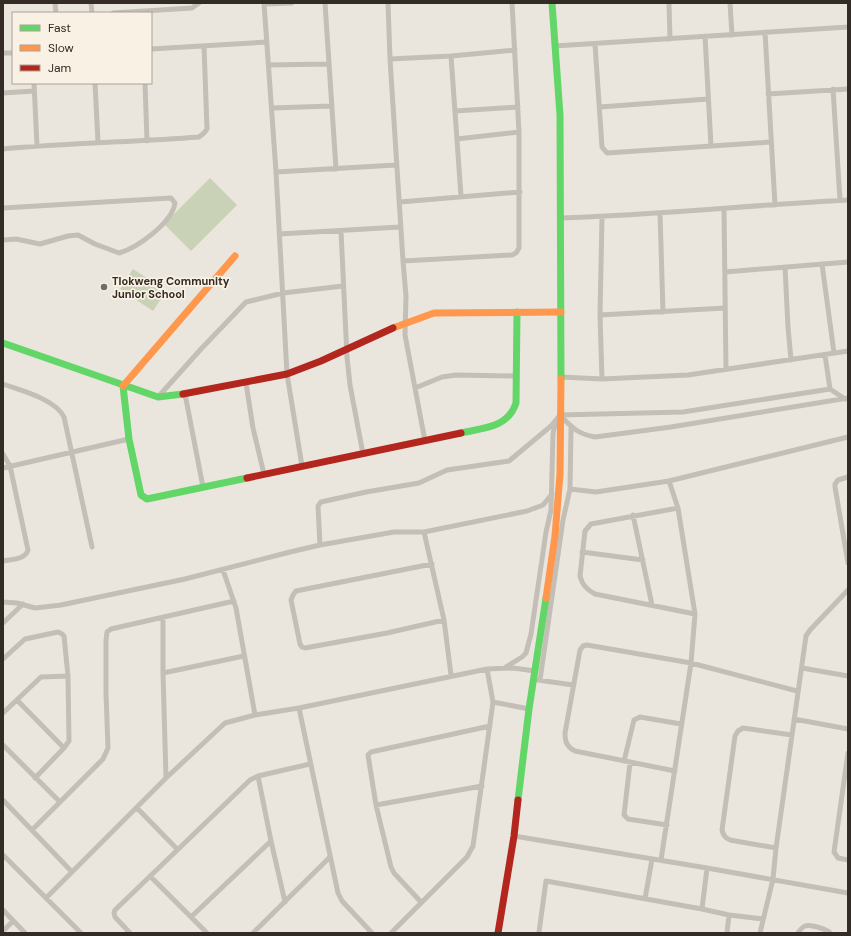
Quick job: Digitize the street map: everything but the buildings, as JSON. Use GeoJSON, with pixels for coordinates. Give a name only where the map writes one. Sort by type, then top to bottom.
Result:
{"type":"FeatureCollection","features":[{"type":"Feature","properties":{"kind":"street"},"geometry":{"type":"LineString","coordinates":[[129,12],[192,8],[199,3]]}},
{"type":"Feature","properties":{"kind":"street"},"geometry":{"type":"LineString","coordinates":[[292,3],[264,4],[272,108],[288,374],[302,466]]}},
{"type":"Feature","properties":{"kind":"street"},"geometry":{"type":"LineString","coordinates":[[325,3],[336,169]]}},
{"type":"Feature","properties":{"kind":"street"},"geometry":{"type":"LineString","coordinates":[[388,3],[396,165],[400,202],[402,261],[406,296],[405,323],[407,349],[425,441]]}},
{"type":"Feature","properties":{"kind":"street"},"geometry":{"type":"LineString","coordinates":[[402,261],[512,256],[519,248],[519,132],[512,3]]}},
{"type":"Feature","properties":{"kind":"street"},"geometry":{"type":"LineString","coordinates":[[537,680],[535,671],[557,511],[560,474],[560,115],[552,3]]}},
{"type":"Feature","properties":{"kind":"street"},"geometry":{"type":"LineString","coordinates":[[669,3],[670,39]]}},
{"type":"Feature","properties":{"kind":"street"},"geometry":{"type":"LineString","coordinates":[[730,3],[732,34]]}},
{"type":"Feature","properties":{"kind":"street"},"geometry":{"type":"LineString","coordinates":[[555,46],[848,27]]}},
{"type":"Feature","properties":{"kind":"street"},"geometry":{"type":"LineString","coordinates":[[765,32],[775,205]]}},
{"type":"Feature","properties":{"kind":"street"},"geometry":{"type":"LineString","coordinates":[[705,36],[711,146]]}},
{"type":"Feature","properties":{"kind":"street"},"geometry":{"type":"LineString","coordinates":[[152,50],[267,42]]}},
{"type":"Feature","properties":{"kind":"street"},"geometry":{"type":"LineString","coordinates":[[595,44],[602,147],[607,153],[771,142]]}},
{"type":"Feature","properties":{"kind":"street"},"geometry":{"type":"LineString","coordinates":[[3,149],[199,137],[206,131],[204,46]]}},
{"type":"Feature","properties":{"kind":"street"},"geometry":{"type":"LineString","coordinates":[[390,59],[451,56],[515,50]]}},
{"type":"Feature","properties":{"kind":"street"},"geometry":{"type":"LineString","coordinates":[[451,56],[461,196]]}},
{"type":"Feature","properties":{"kind":"street"},"geometry":{"type":"LineString","coordinates":[[269,66],[328,64]]}},
{"type":"Feature","properties":{"kind":"street"},"geometry":{"type":"LineString","coordinates":[[34,84],[37,146]]}},
{"type":"Feature","properties":{"kind":"street"},"geometry":{"type":"LineString","coordinates":[[95,84],[98,142]]}},
{"type":"Feature","properties":{"kind":"street"},"geometry":{"type":"LineString","coordinates":[[145,84],[147,141]]}},
{"type":"Feature","properties":{"kind":"street"},"geometry":{"type":"LineString","coordinates":[[768,94],[848,89]]}},
{"type":"Feature","properties":{"kind":"street"},"geometry":{"type":"LineString","coordinates":[[833,90],[840,200]]}},
{"type":"Feature","properties":{"kind":"street"},"geometry":{"type":"LineString","coordinates":[[3,92],[34,91]]}},
{"type":"Feature","properties":{"kind":"street"},"geometry":{"type":"LineString","coordinates":[[600,107],[708,99]]}},
{"type":"Feature","properties":{"kind":"street"},"geometry":{"type":"LineString","coordinates":[[272,108],[331,106]]}},
{"type":"Feature","properties":{"kind":"street"},"geometry":{"type":"LineString","coordinates":[[455,111],[518,107]]}},
{"type":"Feature","properties":{"kind":"street"},"geometry":{"type":"LineString","coordinates":[[457,140],[519,132]]}},
{"type":"Feature","properties":{"kind":"street"},"geometry":{"type":"LineString","coordinates":[[276,172],[396,165]]}},
{"type":"Feature","properties":{"kind":"street"},"geometry":{"type":"LineString","coordinates":[[400,202],[520,192]]}},
{"type":"Feature","properties":{"kind":"street"},"geometry":{"type":"LineString","coordinates":[[3,208],[170,198],[174,200],[175,203],[174,209],[165,221],[148,237],[134,247],[119,253],[95,244],[78,235],[72,235],[40,244],[10,238],[3,240]]}},
{"type":"Feature","properties":{"kind":"street"},"geometry":{"type":"LineString","coordinates":[[560,218],[602,217],[848,200]]}},
{"type":"Feature","properties":{"kind":"street"},"geometry":{"type":"LineString","coordinates":[[724,209],[726,369]]}},
{"type":"Feature","properties":{"kind":"street"},"geometry":{"type":"LineString","coordinates":[[660,213],[663,312]]}},
{"type":"Feature","properties":{"kind":"street"},"geometry":{"type":"LineString","coordinates":[[602,217],[600,315],[602,379]]}},
{"type":"Feature","properties":{"kind":"street"},"geometry":{"type":"LineString","coordinates":[[279,234],[400,227]]}},
{"type":"Feature","properties":{"kind":"street"},"geometry":{"type":"LineString","coordinates":[[341,231],[350,385],[363,454]]}},
{"type":"Feature","properties":{"kind":"street"},"geometry":{"type":"LineString","coordinates":[[235,256],[123,386],[129,438],[141,495],[145,499],[497,425],[511,415],[516,403],[517,312]]}},
{"type":"Feature","properties":{"kind":"street"},"geometry":{"type":"LineString","coordinates":[[725,272],[848,262]]}},
{"type":"Feature","properties":{"kind":"street"},"geometry":{"type":"LineString","coordinates":[[822,264],[834,353]]}},
{"type":"Feature","properties":{"kind":"street"},"geometry":{"type":"LineString","coordinates":[[785,268],[788,327],[792,360]]}},
{"type":"Feature","properties":{"kind":"street"},"geometry":{"type":"LineString","coordinates":[[158,397],[243,305],[251,300],[283,293],[344,286]]}},
{"type":"Feature","properties":{"kind":"street"},"geometry":{"type":"LineString","coordinates":[[600,315],[725,308]]}},
{"type":"Feature","properties":{"kind":"street"},"geometry":{"type":"LineString","coordinates":[[3,343],[158,397],[184,394],[288,374],[347,350],[405,323],[434,313],[561,312]]}},
{"type":"Feature","properties":{"kind":"street"},"geometry":{"type":"LineString","coordinates":[[561,377],[602,379],[688,375],[848,351]]}},
{"type":"Feature","properties":{"kind":"street"},"geometry":{"type":"LineString","coordinates":[[825,354],[830,389]]}},
{"type":"Feature","properties":{"kind":"street"},"geometry":{"type":"LineString","coordinates":[[415,388],[442,377],[456,375],[517,376]]}},
{"type":"Feature","properties":{"kind":"street"},"geometry":{"type":"LineString","coordinates":[[246,382],[253,428],[264,474]]}},
{"type":"Feature","properties":{"kind":"street"},"geometry":{"type":"LineString","coordinates":[[3,384],[36,396],[59,410],[64,418],[92,547]]}},
{"type":"Feature","properties":{"kind":"street"},"geometry":{"type":"LineString","coordinates":[[320,545],[318,506],[321,502],[339,497],[419,483],[447,470],[509,461],[560,417],[683,412],[830,389],[847,399]]}},
{"type":"Feature","properties":{"kind":"street"},"geometry":{"type":"LineString","coordinates":[[184,394],[203,488]]}},
{"type":"Feature","properties":{"kind":"street"},"geometry":{"type":"LineString","coordinates":[[560,417],[571,428],[585,436],[595,437],[671,427],[847,399]]}},
{"type":"Feature","properties":{"kind":"street"},"geometry":{"type":"LineString","coordinates":[[505,667],[522,657],[528,649],[551,510],[553,434],[555,425],[560,417]]}},
{"type":"Feature","properties":{"kind":"street"},"geometry":{"type":"LineString","coordinates":[[498,933],[514,836],[529,709],[537,680],[566,502],[570,489],[571,428]]}},
{"type":"Feature","properties":{"kind":"street"},"geometry":{"type":"LineString","coordinates":[[3,468],[129,438]]}},
{"type":"Feature","properties":{"kind":"street"},"geometry":{"type":"LineString","coordinates":[[570,489],[596,492],[669,482],[848,438]]}},
{"type":"Feature","properties":{"kind":"street"},"geometry":{"type":"LineString","coordinates":[[3,454],[10,466],[28,550],[27,554],[23,557],[3,560]]}},
{"type":"Feature","properties":{"kind":"street"},"geometry":{"type":"LineString","coordinates":[[848,477],[838,480],[835,487],[848,563]]}},
{"type":"Feature","properties":{"kind":"street"},"geometry":{"type":"LineString","coordinates":[[662,860],[691,663],[695,614],[678,508],[669,482]]}},
{"type":"Feature","properties":{"kind":"street"},"geometry":{"type":"LineString","coordinates":[[3,602],[23,604],[35,608],[61,605],[185,579],[320,545],[394,532],[424,532],[527,511],[543,505],[552,494]]}},
{"type":"Feature","properties":{"kind":"street"},"geometry":{"type":"LineString","coordinates":[[678,508],[590,524],[585,531],[580,576],[581,582],[590,592],[595,594],[695,614]]}},
{"type":"Feature","properties":{"kind":"street"},"geometry":{"type":"LineString","coordinates":[[633,515],[652,605]]}},
{"type":"Feature","properties":{"kind":"street"},"geometry":{"type":"LineString","coordinates":[[424,532],[444,620],[451,675]]}},
{"type":"Feature","properties":{"kind":"street"},"geometry":{"type":"LineString","coordinates":[[582,552],[643,560]]}},
{"type":"Feature","properties":{"kind":"street"},"geometry":{"type":"LineString","coordinates":[[432,564],[296,591],[291,600],[300,644],[305,648],[387,633],[444,620]]}},
{"type":"Feature","properties":{"kind":"street"},"geometry":{"type":"LineString","coordinates":[[223,570],[234,601],[255,715]]}},
{"type":"Feature","properties":{"kind":"street"},"geometry":{"type":"LineString","coordinates":[[760,933],[762,919],[773,879],[797,691],[807,634],[848,590]]}},
{"type":"Feature","properties":{"kind":"street"},"geometry":{"type":"LineString","coordinates":[[32,830],[103,760],[108,751],[106,640],[108,632],[111,629],[234,601]]}},
{"type":"Feature","properties":{"kind":"street"},"geometry":{"type":"LineString","coordinates":[[3,623],[23,604]]}},
{"type":"Feature","properties":{"kind":"street"},"geometry":{"type":"LineString","coordinates":[[163,617],[162,672],[166,778]]}},
{"type":"Feature","properties":{"kind":"street"},"geometry":{"type":"LineString","coordinates":[[3,659],[25,639],[60,633],[64,638],[68,676],[69,741],[35,778]]}},
{"type":"Feature","properties":{"kind":"street"},"geometry":{"type":"LineString","coordinates":[[675,771],[575,751],[570,749],[566,744],[565,733],[582,646],[587,645],[691,663],[797,691]]}},
{"type":"Feature","properties":{"kind":"street"},"geometry":{"type":"LineString","coordinates":[[162,672],[244,656]]}},
{"type":"Feature","properties":{"kind":"street"},"geometry":{"type":"LineString","coordinates":[[46,898],[221,725],[232,720],[255,715],[299,708],[451,675],[505,667],[535,671]]}},
{"type":"Feature","properties":{"kind":"street"},"geometry":{"type":"LineString","coordinates":[[802,668],[848,676]]}},
{"type":"Feature","properties":{"kind":"street"},"geometry":{"type":"LineString","coordinates":[[391,933],[467,857],[472,850],[493,702],[487,669]]}},
{"type":"Feature","properties":{"kind":"street"},"geometry":{"type":"LineString","coordinates":[[3,713],[41,677],[68,676]]}},
{"type":"Feature","properties":{"kind":"street"},"geometry":{"type":"LineString","coordinates":[[537,680],[573,686]]}},
{"type":"Feature","properties":{"kind":"street"},"geometry":{"type":"LineString","coordinates":[[17,700],[64,748]]}},
{"type":"Feature","properties":{"kind":"street"},"geometry":{"type":"LineString","coordinates":[[493,702],[529,709]]}},
{"type":"Feature","properties":{"kind":"street"},"geometry":{"type":"LineString","coordinates":[[299,708],[339,897],[372,933]]}},
{"type":"Feature","properties":{"kind":"street"},"geometry":{"type":"LineString","coordinates":[[666,825],[628,819],[624,815],[627,762],[634,720],[636,718],[640,717],[681,724]]}},
{"type":"Feature","properties":{"kind":"street"},"geometry":{"type":"LineString","coordinates":[[794,720],[848,729]]}},
{"type":"Feature","properties":{"kind":"street"},"geometry":{"type":"LineString","coordinates":[[421,902],[391,867],[376,805],[368,756],[370,752],[490,726]]}},
{"type":"Feature","properties":{"kind":"street"},"geometry":{"type":"LineString","coordinates":[[776,848],[730,840],[724,836],[722,830],[735,736],[738,731],[743,728],[792,735]]}},
{"type":"Feature","properties":{"kind":"street"},"geometry":{"type":"LineString","coordinates":[[3,745],[60,802]]}},
{"type":"Feature","properties":{"kind":"street"},"geometry":{"type":"LineString","coordinates":[[848,753],[834,852],[838,858],[848,860]]}},
{"type":"Feature","properties":{"kind":"street"},"geometry":{"type":"LineString","coordinates":[[130,933],[115,917],[115,910],[250,780],[258,776],[310,764]]}},
{"type":"Feature","properties":{"kind":"street"},"geometry":{"type":"LineString","coordinates":[[258,776],[270,841],[285,902]]}},
{"type":"Feature","properties":{"kind":"street"},"geometry":{"type":"LineString","coordinates":[[376,805],[482,786]]}},
{"type":"Feature","properties":{"kind":"street"},"geometry":{"type":"LineString","coordinates":[[842,797],[848,798]]}},
{"type":"Feature","properties":{"kind":"street"},"geometry":{"type":"LineString","coordinates":[[3,800],[72,872]]}},
{"type":"Feature","properties":{"kind":"street"},"geometry":{"type":"LineString","coordinates":[[137,808],[177,850]]}},
{"type":"Feature","properties":{"kind":"street"},"geometry":{"type":"LineString","coordinates":[[514,836],[662,860],[848,893]]}},
{"type":"Feature","properties":{"kind":"street"},"geometry":{"type":"LineString","coordinates":[[191,917],[270,841]]}},
{"type":"Feature","properties":{"kind":"street"},"geometry":{"type":"LineString","coordinates":[[3,855],[81,933]]}},
{"type":"Feature","properties":{"kind":"street"},"geometry":{"type":"LineString","coordinates":[[253,933],[330,857]]}},
{"type":"Feature","properties":{"kind":"street"},"geometry":{"type":"LineString","coordinates":[[645,899],[652,859]]}},
{"type":"Feature","properties":{"kind":"street"},"geometry":{"type":"LineString","coordinates":[[702,909],[707,868]]}},
{"type":"Feature","properties":{"kind":"street"},"geometry":{"type":"LineString","coordinates":[[150,876],[207,933]]}},
{"type":"Feature","properties":{"kind":"street"},"geometry":{"type":"LineString","coordinates":[[540,933],[546,881],[729,915],[762,919]]}},
{"type":"Feature","properties":{"kind":"street"},"geometry":{"type":"LineString","coordinates":[[3,910],[25,933]]}},
{"type":"Feature","properties":{"kind":"street"},"geometry":{"type":"LineString","coordinates":[[727,933],[729,915]]}},
{"type":"Feature","properties":{"kind":"street"},"geometry":{"type":"LineString","coordinates":[[3,931],[13,921]]}},
{"type":"Feature","properties":{"kind":"street"},"geometry":{"type":"LineString","coordinates":[[798,933],[803,927],[808,925],[827,930],[830,933]]}},
{"type":"Feature","properties":{"kind":"green space"},"geometry":{"type":"Polygon","coordinates":[[[210,178],[237,205],[191,251],[164,224],[210,178]]]}},
{"type":"Feature","properties":{"kind":"green space"},"geometry":{"type":"Polygon","coordinates":[[[133,269],[153,282],[151,285],[164,294],[153,311],[120,289],[133,269]]]}},
{"type":"Feature","properties":{"kind":"traffic: fast"},"geometry":{"type":"LineString","coordinates":[[552,3],[560,115],[561,379]]}},
{"type":"Feature","properties":{"kind":"traffic: fast"},"geometry":{"type":"LineString","coordinates":[[461,433],[494,426],[507,418],[516,403],[517,312]]}},
{"type":"Feature","properties":{"kind":"traffic: fast"},"geometry":{"type":"LineString","coordinates":[[3,343],[158,397],[183,394]]}},
{"type":"Feature","properties":{"kind":"traffic: fast"},"geometry":{"type":"LineString","coordinates":[[123,386],[129,439],[141,495],[147,499],[247,478]]}},
{"type":"Feature","properties":{"kind":"traffic: fast"},"geometry":{"type":"LineString","coordinates":[[518,800],[529,709],[546,598]]}},
{"type":"Feature","properties":{"kind":"traffic: slow"},"geometry":{"type":"LineString","coordinates":[[123,386],[235,256]]}},
{"type":"Feature","properties":{"kind":"traffic: slow"},"geometry":{"type":"LineString","coordinates":[[393,328],[434,313],[561,312]]}},
{"type":"Feature","properties":{"kind":"traffic: slow"},"geometry":{"type":"LineString","coordinates":[[546,598],[555,536],[560,474],[561,379]]}},
{"type":"Feature","properties":{"kind":"traffic: jam"},"geometry":{"type":"LineString","coordinates":[[183,394],[287,374],[321,361],[393,328]]}},
{"type":"Feature","properties":{"kind":"traffic: jam"},"geometry":{"type":"LineString","coordinates":[[247,478],[461,433]]}},
{"type":"Feature","properties":{"kind":"traffic: jam"},"geometry":{"type":"LineString","coordinates":[[498,933],[514,836],[518,800]]}},
{"type":"Feature","properties":{"kind":"place","name":"Tlokweng Community Junior School"},"geometry":{"type":"Point","coordinates":[104,287]}}]}
